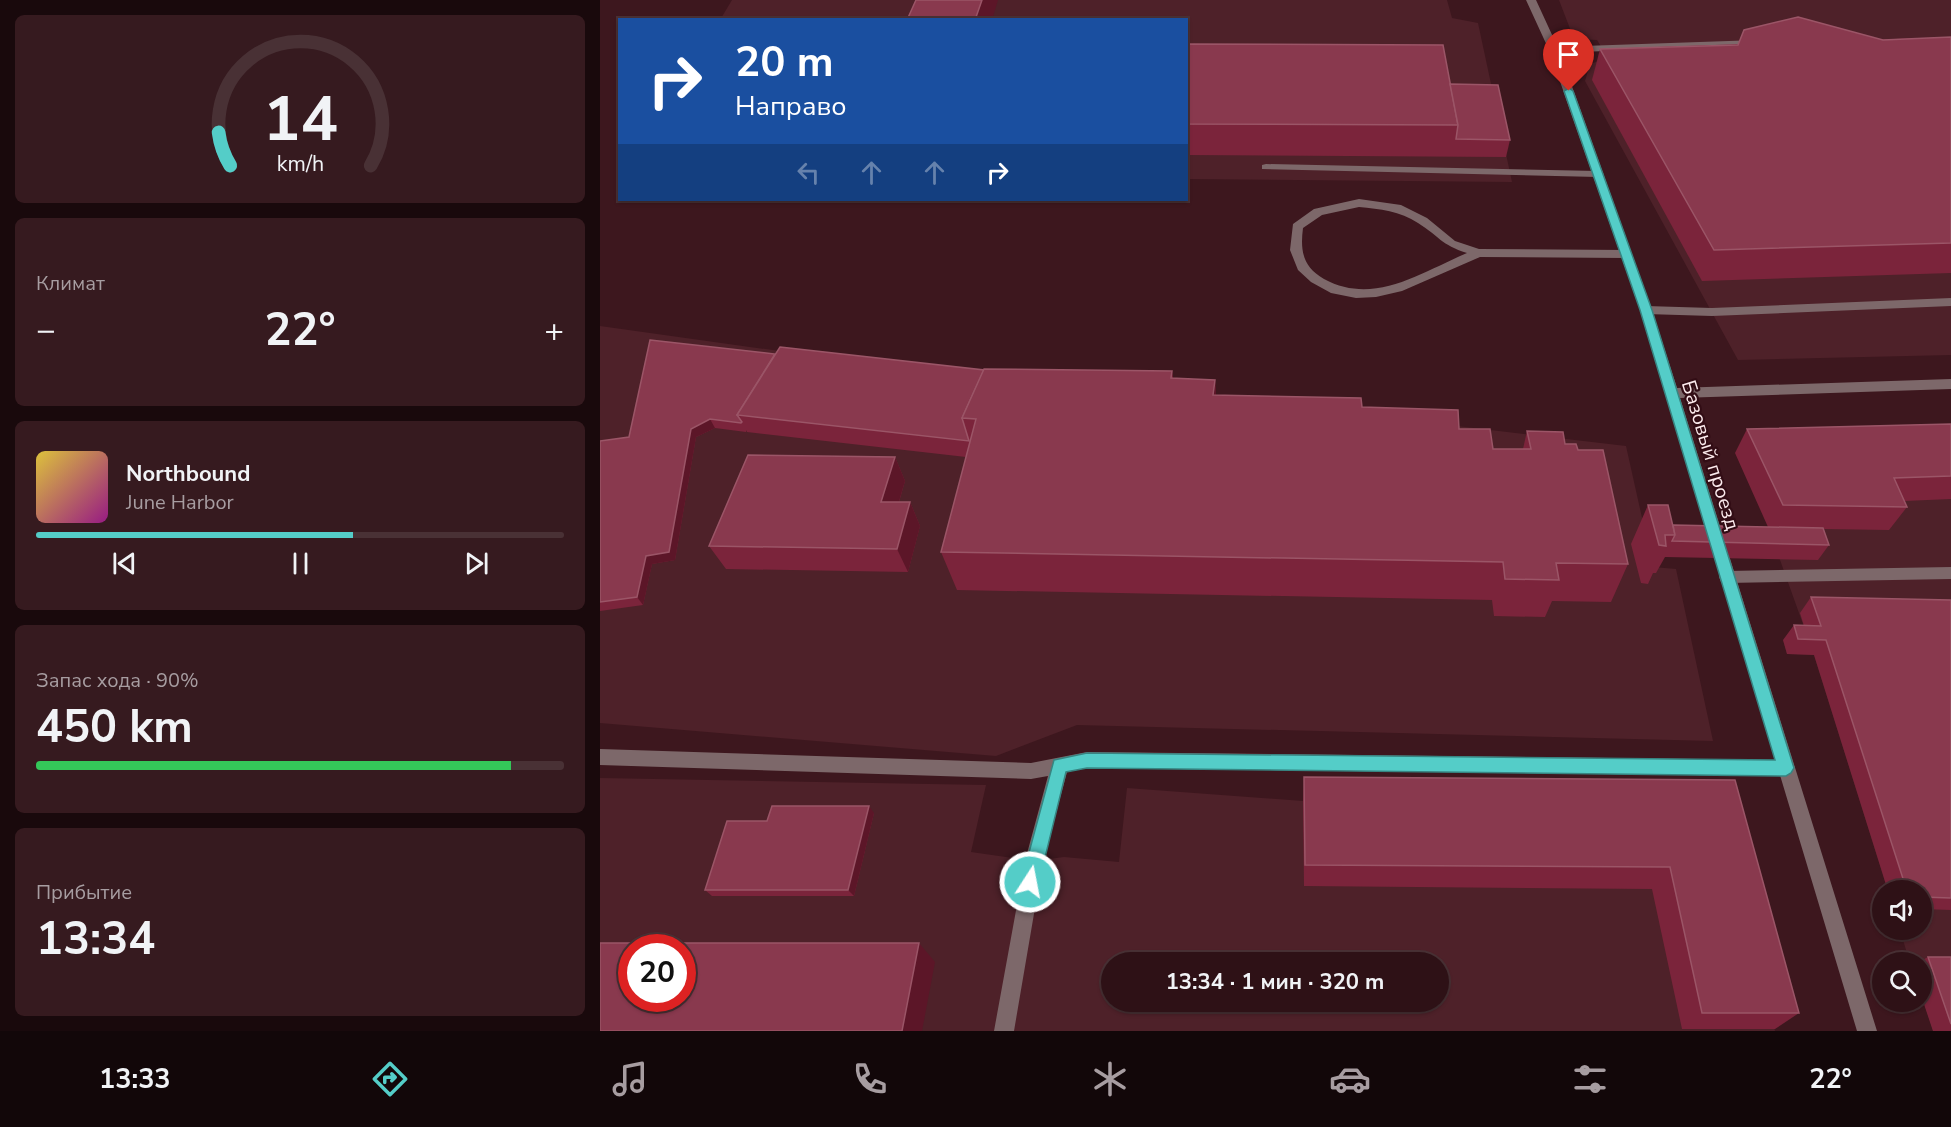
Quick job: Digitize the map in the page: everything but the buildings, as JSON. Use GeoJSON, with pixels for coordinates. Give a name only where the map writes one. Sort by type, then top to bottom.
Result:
{"type":"FeatureCollection","features":[{"type":"Feature","properties":{"kind":"street","name":"Базовый проезд"},"geometry":{"type":"LineString","coordinates":[[1531,0],[1554,50],[1646,310],[1867,1031]]}},
{"type":"Feature","properties":{"kind":"street"},"geometry":{"type":"LineString","coordinates":[[1554,50],[1766,42]]}},
{"type":"Feature","properties":{"kind":"street"},"geometry":{"type":"LineString","coordinates":[[1266,167],[1598,174]]}},
{"type":"Feature","properties":{"kind":"street"},"geometry":{"type":"LineString","coordinates":[[1478,253],[1450,264],[1411,285],[1376,295],[1348,294],[1325,287],[1305,272],[1294,251],[1297,227],[1318,212],[1359,203],[1397,208],[1423,221],[1451,243],[1478,253],[1626,254]]}},
{"type":"Feature","properties":{"kind":"street"},"geometry":{"type":"LineString","coordinates":[[1646,310],[1712,312],[1951,302]]}},
{"type":"Feature","properties":{"kind":"street"},"geometry":{"type":"LineString","coordinates":[[1671,393],[1951,384]]}},
{"type":"Feature","properties":{"kind":"street"},"geometry":{"type":"LineString","coordinates":[[1726,577],[1951,573]]}},
{"type":"Feature","properties":{"kind":"street"},"geometry":{"type":"LineString","coordinates":[[600,757],[1031,771],[1087,760],[1786,768]]}},
{"type":"Feature","properties":{"kind":"street"},"geometry":{"type":"LineString","coordinates":[[1004,1031],[1034,861],[1060,766]]}},
{"type":"Feature","properties":{"kind":"shaded area"},"geometry":{"type":"Polygon","coordinates":[[[732,0],[1447,0],[1452,18],[1478,23],[1512,182],[1188,179],[1188,18],[721,18],[732,0]]]}},
{"type":"Feature","properties":{"kind":"shaded area"},"geometry":{"type":"Polygon","coordinates":[[[1559,0],[1951,0],[1951,355],[1738,360],[1585,81],[1590,64],[1608,58],[1597,40],[1574,39],[1559,0]]]}},
{"type":"Feature","properties":{"kind":"shaded area"},"geometry":{"type":"Polygon","coordinates":[[[600,326],[987,380],[1036,376],[1626,446],[1653,567],[1676,569],[1713,741],[1077,725],[996,756],[600,723],[600,326]]]}},
{"type":"Feature","properties":{"kind":"shaded area"},"geometry":{"type":"Polygon","coordinates":[[[1951,447],[1951,1031],[1933,1031],[1927,1012],[1932,1012],[1932,952],[1907,952],[1903,940],[1932,940],[1932,880],[1885,880],[1814,655],[1787,654],[1783,640],[1809,641],[1769,529],[1951,447]]]}},
{"type":"Feature","properties":{"kind":"shaded area"},"geometry":{"type":"Polygon","coordinates":[[[600,778],[986,785],[971,852],[1034,861],[1064,857],[1119,862],[1127,788],[1303,801],[1716,804],[1775,1031],[600,1031],[600,778]]]}},
{"type":"Feature","properties":{"kind":"route"},"geometry":{"type":"LineString","coordinates":[[1030,882],[1060,766],[1087,760],[1786,768],[1646,310],[1569,91]]}}]}
